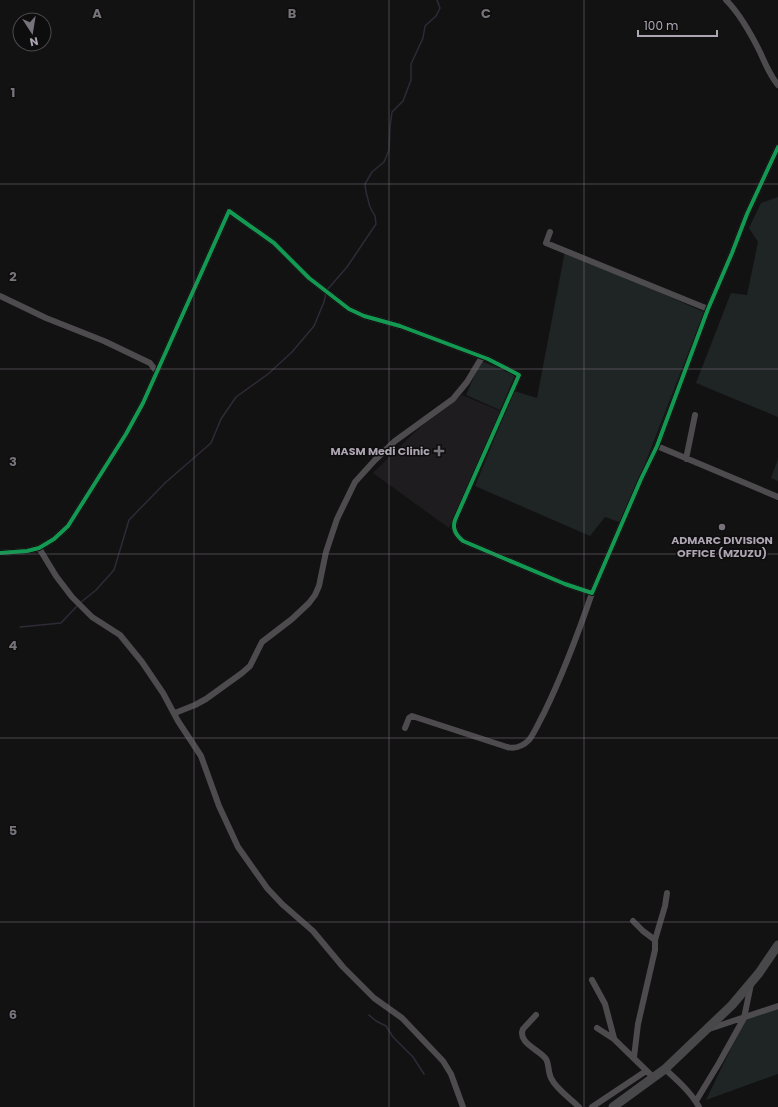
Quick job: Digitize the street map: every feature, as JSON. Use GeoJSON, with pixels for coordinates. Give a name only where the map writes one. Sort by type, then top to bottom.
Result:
{"type":"FeatureCollection","features":[{"type":"Feature","properties":{"kind":"highway"},"geometry":{"type":"LineString","coordinates":[[613,1107],[665,1069],[704,1030],[732,1005],[759,973],[778,945]]}},
{"type":"Feature","properties":{"kind":"street"},"geometry":{"type":"LineString","coordinates":[[726,0],[748,30],[770,75],[778,85]]}},
{"type":"Feature","properties":{"kind":"street"},"geometry":{"type":"LineString","coordinates":[[405,728],[409,718],[412,716],[506,747],[515,748],[524,744],[532,736],[553,695],[574,646],[592,593],[641,479],[657,446],[708,309],[747,214],[778,147]]}},
{"type":"Feature","properties":{"kind":"street"},"geometry":{"type":"LineString","coordinates":[[0,553],[27,551],[39,548],[54,539],[68,526],[132,423],[157,372],[229,211],[274,243],[308,278],[349,309],[364,316],[406,328],[482,357],[519,375],[455,520],[455,531],[463,541],[565,584],[592,593]]}},
{"type":"Feature","properties":{"kind":"street"},"geometry":{"type":"LineString","coordinates":[[550,232],[546,242],[708,309]]}},
{"type":"Feature","properties":{"kind":"street"},"geometry":{"type":"LineString","coordinates":[[0,296],[46,318],[104,341],[150,363],[157,372]]}},
{"type":"Feature","properties":{"kind":"street"},"geometry":{"type":"LineString","coordinates":[[175,713],[196,704],[242,674],[250,666],[262,642],[292,619],[309,603],[319,586],[326,552],[337,519],[355,482],[365,470],[395,441],[453,400],[467,382],[482,357]]}},
{"type":"Feature","properties":{"kind":"street"},"geometry":{"type":"LineString","coordinates":[[686,459],[695,415]]}},
{"type":"Feature","properties":{"kind":"street"},"geometry":{"type":"LineString","coordinates":[[657,446],[778,497]]}},
{"type":"Feature","properties":{"kind":"street"},"geometry":{"type":"LineString","coordinates":[[39,548],[56,576],[72,597],[92,617],[120,635],[128,643],[163,693],[201,756],[219,806],[238,847],[271,894],[290,912],[314,931],[343,967],[374,998],[402,1018],[443,1061],[451,1074],[463,1107]]}},
{"type":"Feature","properties":{"kind":"street"},"geometry":{"type":"LineString","coordinates":[[634,1057],[638,1024],[655,950],[655,940],[666,906],[667,893]]}},
{"type":"Feature","properties":{"kind":"street"},"geometry":{"type":"LineString","coordinates":[[632,921],[655,940]]}},
{"type":"Feature","properties":{"kind":"street"},"geometry":{"type":"LineString","coordinates":[[592,980],[604,1004],[614,1039]]}},
{"type":"Feature","properties":{"kind":"street"},"geometry":{"type":"LineString","coordinates":[[696,1101],[744,1017],[752,981]]}},
{"type":"Feature","properties":{"kind":"street"},"geometry":{"type":"LineString","coordinates":[[704,1030],[778,1006]]}},
{"type":"Feature","properties":{"kind":"street"},"geometry":{"type":"LineString","coordinates":[[536,1016],[523,1029],[523,1038],[546,1060],[549,1073],[554,1083],[579,1107]]}},
{"type":"Feature","properties":{"kind":"street"},"geometry":{"type":"LineString","coordinates":[[597,1028],[614,1039],[654,1078]]}},
{"type":"Feature","properties":{"kind":"street"},"geometry":{"type":"LineString","coordinates":[[665,1069],[696,1101],[699,1107]]}},
{"type":"Feature","properties":{"kind":"street"},"geometry":{"type":"LineString","coordinates":[[592,1107],[646,1071]]}},
{"type":"Feature","properties":{"kind":"shaded area"},"geometry":{"type":"Polygon","coordinates":[[[778,197],[778,417],[696,383],[731,293],[747,295],[758,242],[749,228],[761,203],[778,197]]]}},
{"type":"Feature","properties":{"kind":"shaded area"},"geometry":{"type":"Polygon","coordinates":[[[565,251],[704,312],[622,523],[605,517],[590,536],[475,486],[514,391],[537,398],[565,251]]]}},
{"type":"Feature","properties":{"kind":"shaded area"},"geometry":{"type":"Polygon","coordinates":[[[481,361],[515,375],[500,410],[466,395],[481,361]]]}},
{"type":"Feature","properties":{"kind":"shaded area","name":"MASM Medi Clinic"},"geometry":{"type":"Polygon","coordinates":[[[462,395],[500,411],[449,528],[373,473],[417,430],[462,395]]]}},
{"type":"Feature","properties":{"kind":"shaded area"},"geometry":{"type":"Polygon","coordinates":[[[778,459],[778,481],[771,478],[778,459]]]}},
{"type":"Feature","properties":{"kind":"shaded area"},"geometry":{"type":"Polygon","coordinates":[[[778,1008],[778,1074],[706,1100],[745,1019],[778,1008]]]}},
{"type":"Feature","properties":{"kind":"waterway"},"geometry":{"type":"LineString","coordinates":[[327,290],[347,267],[376,224],[375,216],[370,207],[365,184],[372,172],[384,162],[389,150],[392,112],[403,101],[411,80],[411,64],[423,38],[425,26],[436,16],[440,8],[437,0]]}},
{"type":"Feature","properties":{"kind":"waterway"},"geometry":{"type":"LineString","coordinates":[[80,603],[96,590],[114,570],[129,520],[165,483],[211,443],[221,419],[236,397],[268,374],[292,352],[314,326],[326,293]]}},
{"type":"Feature","properties":{"kind":"waterway"},"geometry":{"type":"LineString","coordinates":[[20,627],[61,623],[77,606]]}},
{"type":"Feature","properties":{"kind":"waterway"},"geometry":{"type":"LineString","coordinates":[[369,1015],[376,1021],[386,1026],[393,1037],[413,1057],[424,1074]]}},
{"type":"Feature","properties":{"kind":"cycle path"},"geometry":{"type":"LineString","coordinates":[[0,553],[27,551],[39,548],[54,539],[68,526],[126,434],[143,403],[229,211],[274,243],[309,278],[349,309],[364,316],[400,326],[488,359],[519,375],[455,520],[454,529],[463,541],[565,584],[592,593],[641,479],[657,446],[708,309],[747,214],[778,147]]}},
{"type":"Feature","properties":{"kind":"place","name":"MASM Medi Clinic"},"geometry":{"type":"Point","coordinates":[439,451]}},
{"type":"Feature","properties":{"kind":"place","name":"ADMARC DIVISION OFFICE (MZUZU)"},"geometry":{"type":"Point","coordinates":[722,527]}}]}
